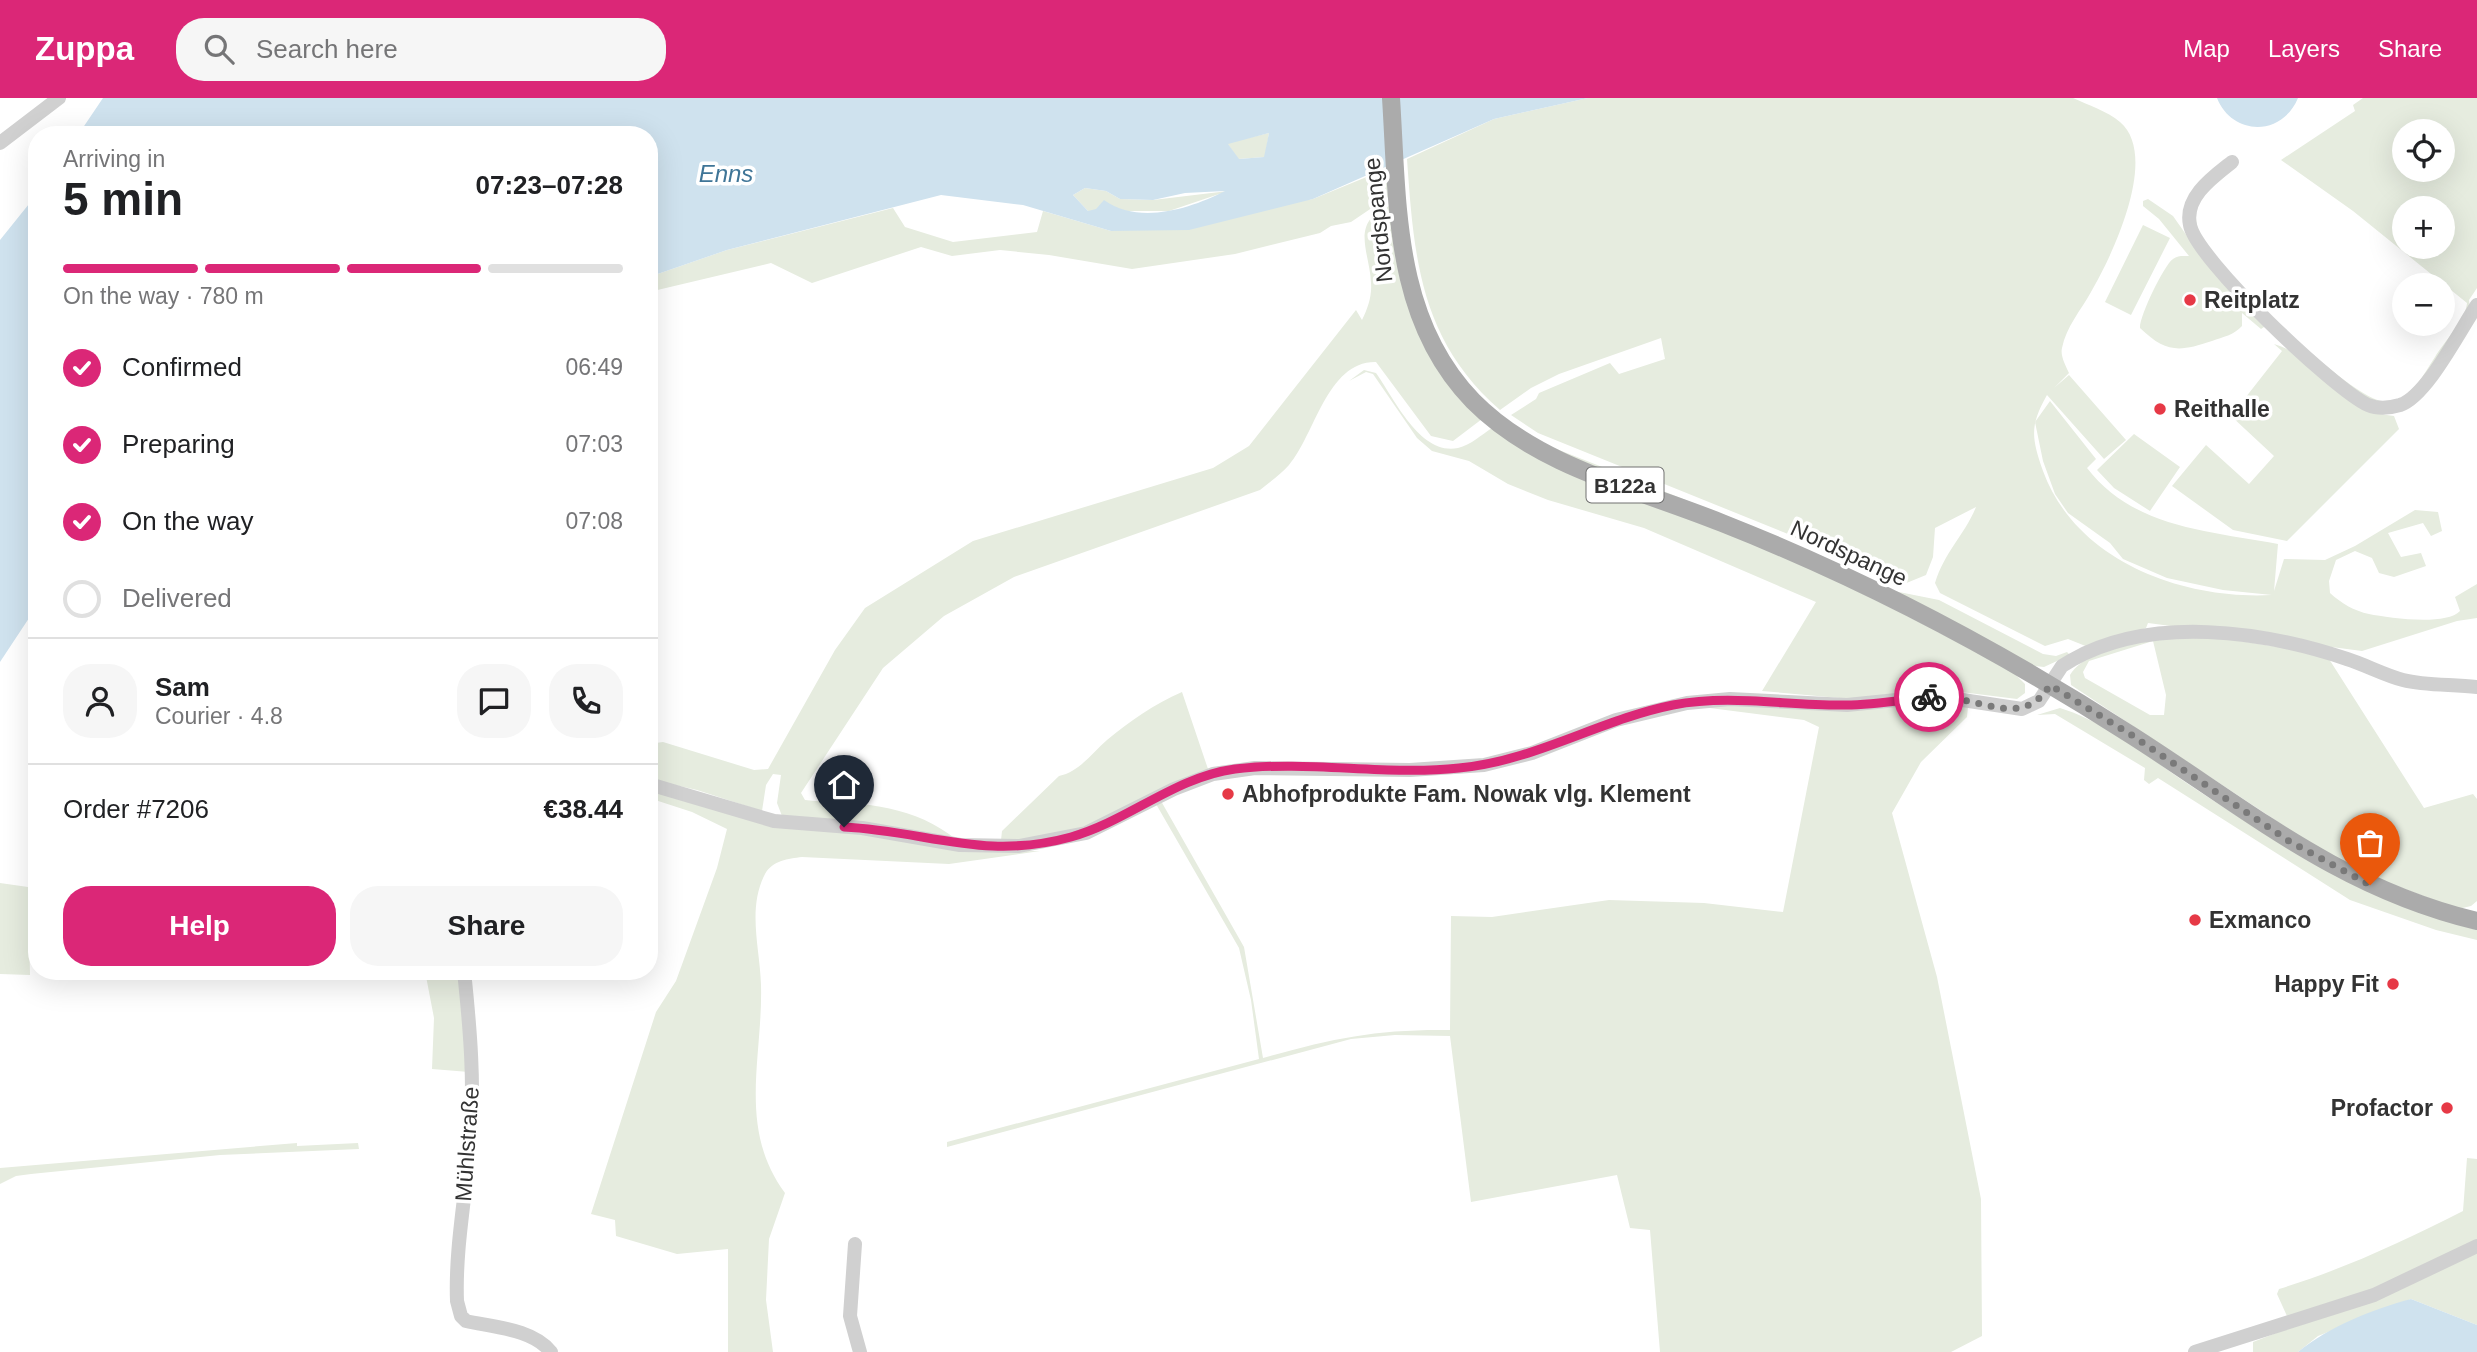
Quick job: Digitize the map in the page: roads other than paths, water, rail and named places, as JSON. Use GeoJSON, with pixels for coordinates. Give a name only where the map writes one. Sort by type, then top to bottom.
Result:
{"type":"FeatureCollection","features":[{"type":"Feature","properties":{"kind":"main road","name":"Nordspange"},"geometry":{"type":"LineString","coordinates":[[1391,98],[1399,211],[1411,294],[1430,341],[1472,400],[1507,430],[1555,458],[1737,528],[1843,576],[2050,685],[2329,865],[2405,900],[2477,921]]}},
{"type":"Feature","properties":{"kind":"street"},"geometry":{"type":"LineString","coordinates":[[0,143],[59,98]]}},
{"type":"Feature","properties":{"kind":"street"},"geometry":{"type":"LineString","coordinates":[[2232,162],[2195,198],[2189,217],[2193,235],[2212,262],[2276,328],[2359,399],[2384,408],[2398,406],[2412,398],[2477,305]]}},
{"type":"Feature","properties":{"kind":"street"},"geometry":{"type":"LineString","coordinates":[[658,787],[774,821],[862,828],[960,845],[1019,846],[1086,833],[1194,780],[1234,769],[1459,768],[1532,753],[1616,720],[1687,703],[1743,699],[1847,705],[1936,696],[2014,709],[2034,705],[2062,666],[2078,657],[2145,634],[2195,631],[2307,648],[2403,680],[2477,687]]}},
{"type":"Feature","properties":{"kind":"street","name":"Mühlstraße"},"geometry":{"type":"LineString","coordinates":[[465,980],[471,1033],[473,1102],[457,1284],[461,1316],[466,1321],[546,1347]]}},
{"type":"Feature","properties":{"kind":"street"},"geometry":{"type":"LineString","coordinates":[[855,1244],[850,1316],[860,1352]]}},
{"type":"Feature","properties":{"kind":"street"},"geometry":{"type":"LineString","coordinates":[[2195,1352],[2374,1295],[2477,1246]]}},
{"type":"Feature","properties":{"kind":"water","name":"Enns"},"geometry":{"type":"Polygon","coordinates":[[[103,98],[1588,98],[1494,119],[1313,199],[1189,230],[1111,231],[1023,205],[941,195],[727,250],[658,274],[658,126],[84,126],[103,98]],[[1269,133],[1228,144],[1239,159],[1264,157],[1269,133]],[[1085,188],[1073,195],[1088,211],[1096,209],[1104,200],[1118,208],[1148,213],[1196,204],[1225,191],[1185,193],[1153,200],[1120,199],[1106,191],[1085,188]]]}},
{"type":"Feature","properties":{"kind":"water"},"geometry":{"type":"Polygon","coordinates":[[[2217,98],[2298,98],[2291,111],[2281,120],[2257,127],[2234,120],[2224,111],[2217,98]]]}},
{"type":"Feature","properties":{"kind":"water"},"geometry":{"type":"Polygon","coordinates":[[[28,205],[28,620],[0,662],[0,240],[28,205]]]}},
{"type":"Feature","properties":{"kind":"water"},"geometry":{"type":"Polygon","coordinates":[[[2411,1299],[2477,1325],[2477,1352],[2298,1352],[2324,1334],[2352,1320],[2411,1299]]]}},
{"type":"Feature","properties":{"kind":"place","name":"Reitplatz"},"geometry":{"type":"Point","coordinates":[2190,300]}},
{"type":"Feature","properties":{"kind":"place","name":"Reithalle"},"geometry":{"type":"Point","coordinates":[2160,409]}},
{"type":"Feature","properties":{"kind":"place","name":"Abhofprodukte Fam. Nowak vlg. Klement"},"geometry":{"type":"Point","coordinates":[1228,794]}},
{"type":"Feature","properties":{"kind":"place","name":"Exmanco"},"geometry":{"type":"Point","coordinates":[2195,920]}},
{"type":"Feature","properties":{"kind":"place","name":"Happy Fit"},"geometry":{"type":"Point","coordinates":[2393,984]}},
{"type":"Feature","properties":{"kind":"place","name":"Profactor"},"geometry":{"type":"Point","coordinates":[2447,1108]}}]}
